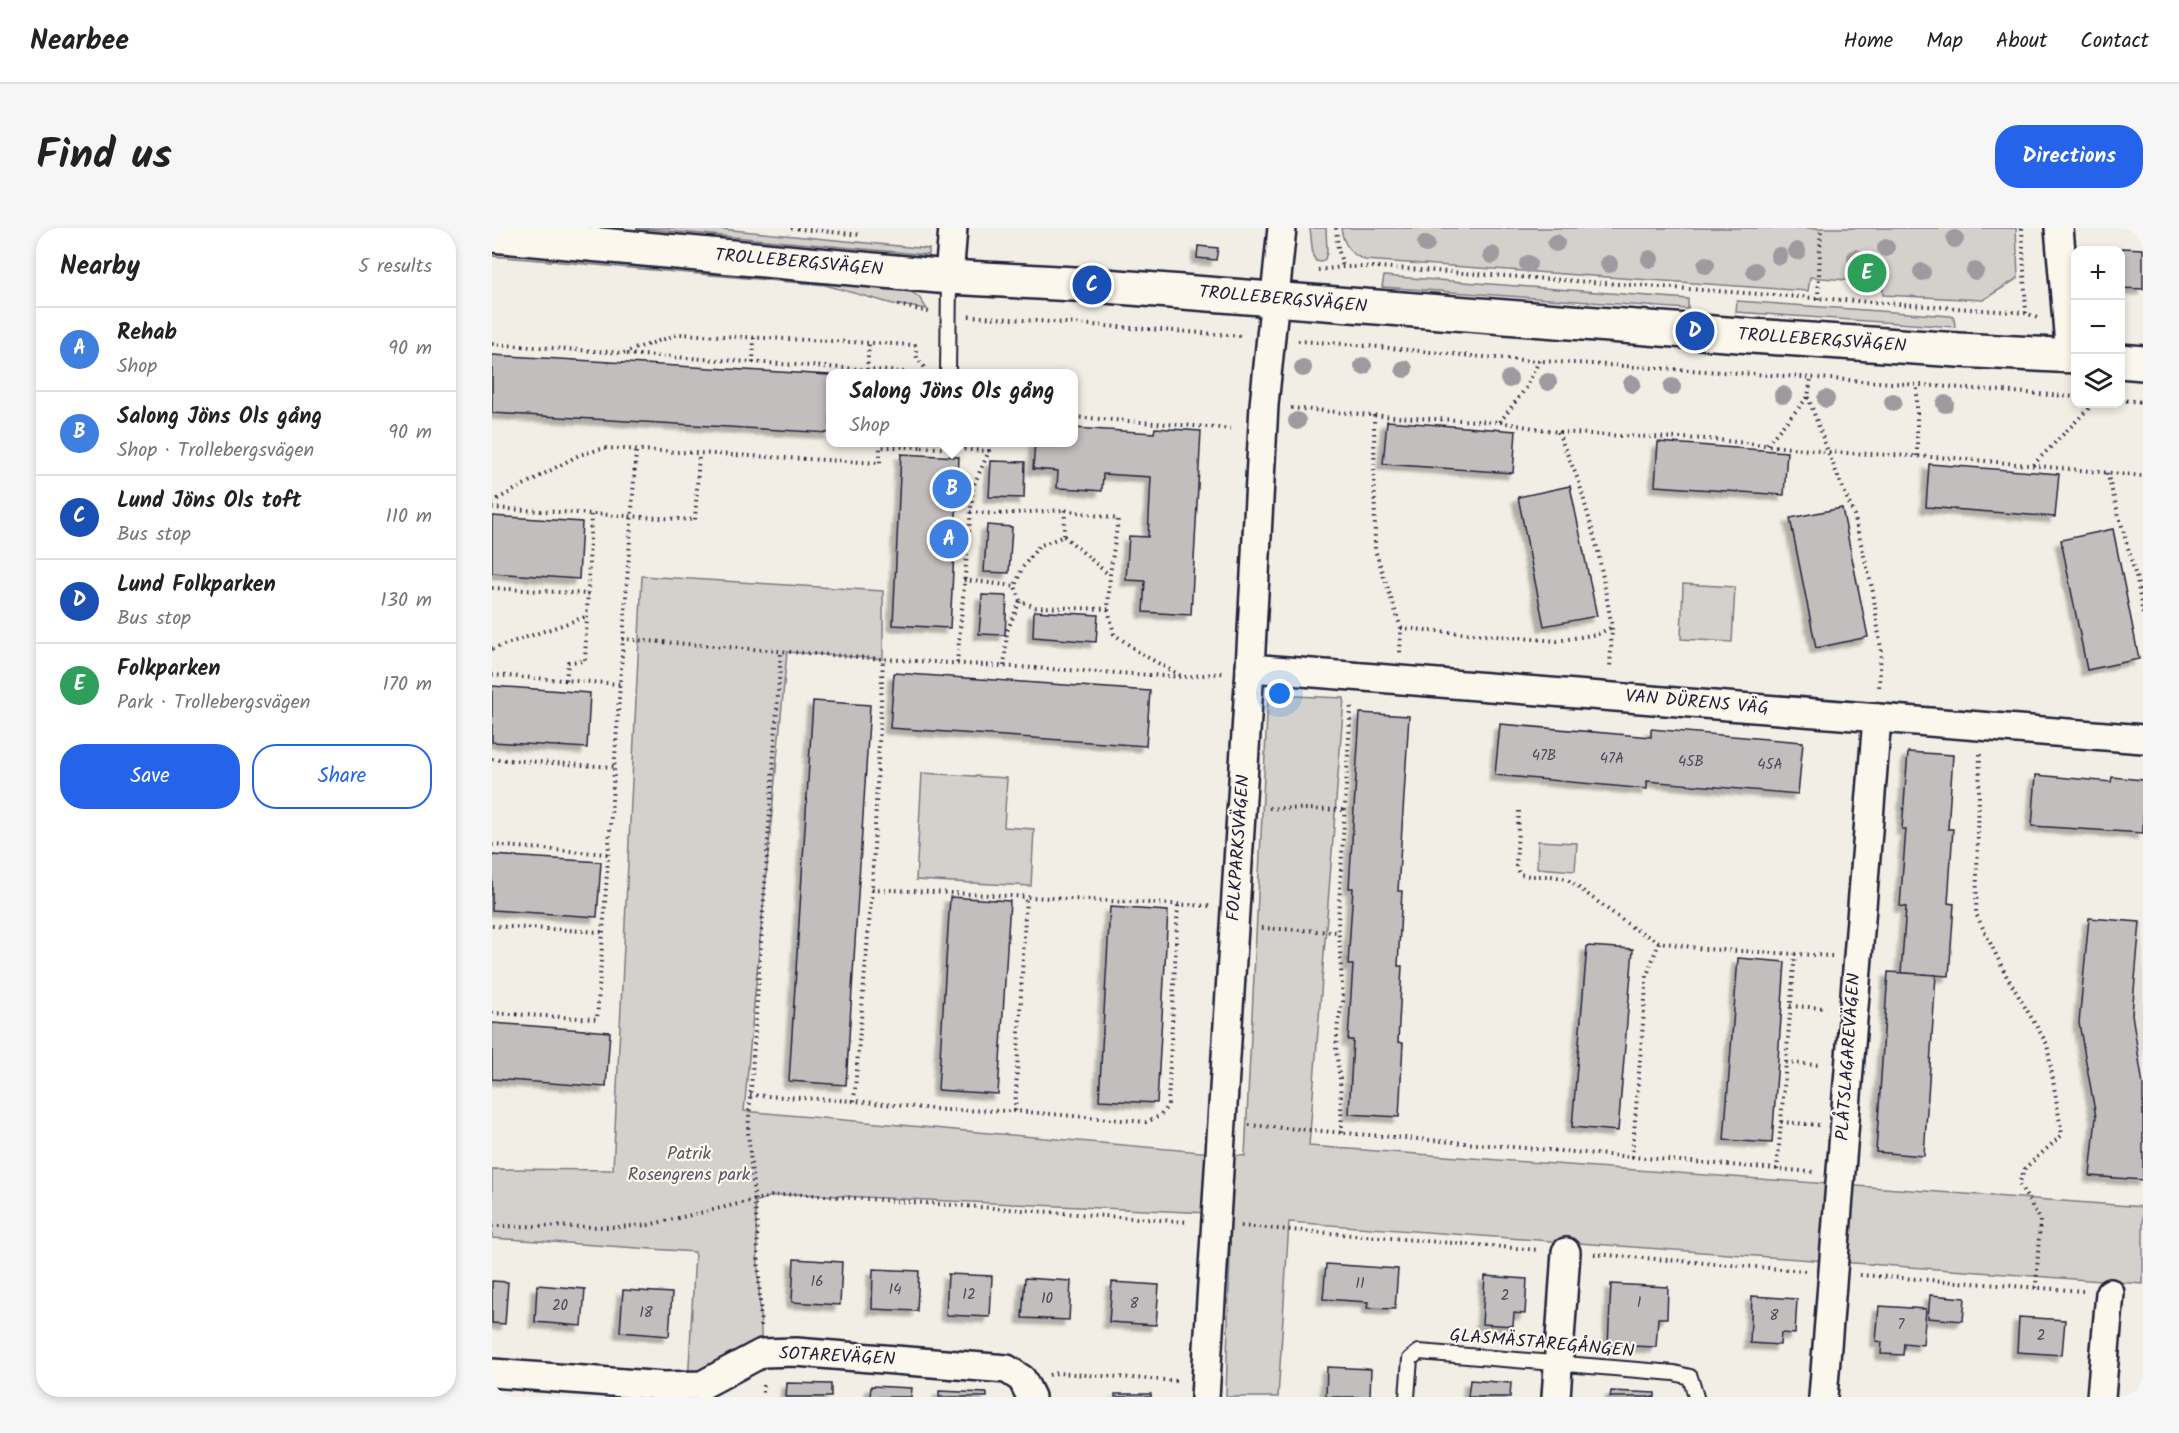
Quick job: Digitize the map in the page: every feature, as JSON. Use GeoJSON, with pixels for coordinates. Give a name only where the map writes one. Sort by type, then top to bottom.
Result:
{"type":"FeatureCollection","features":[{"type":"Feature","properties":{"kind":"street"},"geometry":{"type":"LineString","coordinates":[[949,277],[953,228]]}},
{"type":"Feature","properties":{"kind":"street","name":"FOLKPARKSVÄGEN"},"geometry":{"type":"LineString","coordinates":[[1205,1389],[1251,668],[1263,418],[1282,228]]}},
{"type":"Feature","properties":{"kind":"street"},"geometry":{"type":"LineString","coordinates":[[2059,228],[2073,354]]}},
{"type":"Feature","properties":{"kind":"street","name":"TROLLEBERGSVÄGEN"},"geometry":{"type":"LineString","coordinates":[[492,235],[949,277],[1092,285],[1913,347],[2071,356]]}},
{"type":"Feature","properties":{"kind":"street"},"geometry":{"type":"LineString","coordinates":[[2125,361],[2143,363]]}},
{"type":"Feature","properties":{"kind":"street","name":"VAN DÜRENS VÄG"},"geometry":{"type":"LineString","coordinates":[[1251,668],[2143,739]]}},
{"type":"Feature","properties":{"kind":"street","name":"PLÅTSLAGAREVÄGEN"},"geometry":{"type":"LineString","coordinates":[[1823,1397],[1877,718]]}},
{"type":"Feature","properties":{"kind":"street"},"geometry":{"type":"LineString","coordinates":[[1556,1397],[1566,1252]]}},
{"type":"Feature","properties":{"kind":"street"},"geometry":{"type":"LineString","coordinates":[[2101,1397],[2110,1293]]}},
{"type":"Feature","properties":{"kind":"street","name":"SOTAREVÄGEN"},"geometry":{"type":"LineString","coordinates":[[492,1373],[664,1386],[702,1385],[762,1353],[796,1352],[1006,1369],[1026,1388]]}},
{"type":"Feature","properties":{"kind":"lane"},"geometry":{"type":"LineString","coordinates":[[948,369],[949,277]]}},
{"type":"Feature","properties":{"kind":"lane","name":"GLASMÄSTAREGÅNGEN"},"geometry":{"type":"LineString","coordinates":[[1407,1397],[1410,1359],[1419,1352],[1674,1373],[1690,1377],[1696,1397]]}},
{"type":"Feature","properties":{"kind":"path"},"geometry":{"type":"LineString","coordinates":[[1336,228],[1343,267],[1391,267],[2026,314],[2022,228]]}},
{"type":"Feature","properties":{"kind":"path"},"geometry":{"type":"LineString","coordinates":[[1818,299],[1821,228]]}},
{"type":"Feature","properties":{"kind":"path"},"geometry":{"type":"LineString","coordinates":[[623,353],[679,334],[915,345],[916,358],[925,369]]}},
{"type":"Feature","properties":{"kind":"path"},"geometry":{"type":"LineString","coordinates":[[753,363],[754,338]]}},
{"type":"Feature","properties":{"kind":"path"},"geometry":{"type":"LineString","coordinates":[[1271,339],[1372,345],[1539,361],[1697,369],[2071,397]]}},
{"type":"Feature","properties":{"kind":"path"},"geometry":{"type":"LineString","coordinates":[[867,369],[869,343]]}},
{"type":"Feature","properties":{"kind":"path"},"geometry":{"type":"LineString","coordinates":[[492,344],[851,369]]}},
{"type":"Feature","properties":{"kind":"path"},"geometry":{"type":"LineString","coordinates":[[1500,422],[1526,388],[1539,361]]}},
{"type":"Feature","properties":{"kind":"path"},"geometry":{"type":"LineString","coordinates":[[1811,378],[1808,397],[1854,515],[1873,592],[1881,650],[1877,718]]}},
{"type":"Feature","properties":{"kind":"path"},"geometry":{"type":"LineString","coordinates":[[1917,385],[1917,456]]}},
{"type":"Feature","properties":{"kind":"path"},"geometry":{"type":"LineString","coordinates":[[1766,444],[1808,397]]}},
{"type":"Feature","properties":{"kind":"path"},"geometry":{"type":"LineString","coordinates":[[2125,400],[2143,402]]}},
{"type":"Feature","properties":{"kind":"path"},"geometry":{"type":"LineString","coordinates":[[2032,466],[2089,408]]}},
{"type":"Feature","properties":{"kind":"path"},"geometry":{"type":"LineString","coordinates":[[1374,415],[1375,550],[1401,628],[1399,680]]}},
{"type":"Feature","properties":{"kind":"path"},"geometry":{"type":"LineString","coordinates":[[1078,417],[1263,418],[1374,415],[1500,422],[1558,432],[1709,439],[1828,452],[1954,458],[2143,476]]}},
{"type":"Feature","properties":{"kind":"path"},"geometry":{"type":"LineString","coordinates":[[1558,432],[1579,482],[1595,539],[1612,627],[1608,696]]}},
{"type":"Feature","properties":{"kind":"path"},"geometry":{"type":"LineString","coordinates":[[492,502],[579,455],[605,448],[880,463],[880,447]]}},
{"type":"Feature","properties":{"kind":"path"},"geometry":{"type":"LineString","coordinates":[[940,447],[988,452]]}},
{"type":"Feature","properties":{"kind":"path"},"geometry":{"type":"LineString","coordinates":[[957,663],[973,487],[988,447]]}},
{"type":"Feature","properties":{"kind":"path"},"geometry":{"type":"LineString","coordinates":[[492,1013],[597,1019],[636,451]]}},
{"type":"Feature","properties":{"kind":"path"},"geometry":{"type":"LineString","coordinates":[[492,508],[695,520],[699,454]]}},
{"type":"Feature","properties":{"kind":"path"},"geometry":{"type":"LineString","coordinates":[[2107,473],[2137,580],[2143,615]]}},
{"type":"Feature","properties":{"kind":"path"},"geometry":{"type":"LineString","coordinates":[[970,512],[997,514],[1065,510],[1118,519],[1108,609],[1114,634],[1184,677]]}},
{"type":"Feature","properties":{"kind":"path"},"geometry":{"type":"LineString","coordinates":[[1064,536],[1065,510]]}},
{"type":"Feature","properties":{"kind":"path"},"geometry":{"type":"LineString","coordinates":[[566,680],[568,662],[585,661],[591,514]]}},
{"type":"Feature","properties":{"kind":"path"},"geometry":{"type":"LineString","coordinates":[[1064,536],[1110,575]]}},
{"type":"Feature","properties":{"kind":"path"},"geometry":{"type":"LineString","coordinates":[[1004,666],[1007,631],[1020,601],[1015,586],[1022,568],[1040,546],[1064,536]]}},
{"type":"Feature","properties":{"kind":"path"},"geometry":{"type":"LineString","coordinates":[[964,580],[1015,586]]}},
{"type":"Feature","properties":{"kind":"path"},"geometry":{"type":"LineString","coordinates":[[492,588],[589,594]]}},
{"type":"Feature","properties":{"kind":"path"},"geometry":{"type":"LineString","coordinates":[[1020,601],[1036,607],[1108,609]]}},
{"type":"Feature","properties":{"kind":"path"},"geometry":{"type":"LineString","coordinates":[[492,649],[588,616]]}},
{"type":"Feature","properties":{"kind":"path"},"geometry":{"type":"LineString","coordinates":[[1401,628],[1557,641],[1598,634],[1612,627]]}},
{"type":"Feature","properties":{"kind":"path"},"geometry":{"type":"LineString","coordinates":[[622,639],[882,659],[1184,677],[1251,668]]}},
{"type":"Feature","properties":{"kind":"path"},"geometry":{"type":"LineString","coordinates":[[763,1397],[755,1201],[748,1132],[781,651]]}},
{"type":"Feature","properties":{"kind":"path"},"geometry":{"type":"LineString","coordinates":[[854,1101],[872,889],[882,659]]}},
{"type":"Feature","properties":{"kind":"path"},"geometry":{"type":"LineString","coordinates":[[492,675],[620,684]]}},
{"type":"Feature","properties":{"kind":"path"},"geometry":{"type":"LineString","coordinates":[[1342,1133],[1340,1079],[1336,1052],[1338,1021],[1343,1002],[1338,932],[1352,676]]}},
{"type":"Feature","properties":{"kind":"path"},"geometry":{"type":"LineString","coordinates":[[1981,726],[1976,914],[2006,975],[2047,1044],[2062,1135],[2025,1168],[2019,1184],[2040,1219],[2036,1288]]}},
{"type":"Feature","properties":{"kind":"path"},"geometry":{"type":"LineString","coordinates":[[492,759],[614,767]]}},
{"type":"Feature","properties":{"kind":"path"},"geometry":{"type":"LineString","coordinates":[[1242,807],[1346,810]]}},
{"type":"Feature","properties":{"kind":"path"},"geometry":{"type":"LineString","coordinates":[[1519,810],[1516,866],[1519,874],[1567,879],[1633,928],[1659,942],[1704,948],[1857,957]]}},
{"type":"Feature","properties":{"kind":"path"},"geometry":{"type":"LineString","coordinates":[[492,845],[608,854]]}},
{"type":"Feature","properties":{"kind":"path"},"geometry":{"type":"LineString","coordinates":[[872,889],[1178,904],[1235,917],[1338,932]]}},
{"type":"Feature","properties":{"kind":"path"},"geometry":{"type":"LineString","coordinates":[[1015,1111],[1026,897]]}},
{"type":"Feature","properties":{"kind":"path"},"geometry":{"type":"LineString","coordinates":[[750,1095],[854,1101],[945,1110],[1015,1111],[1146,1122],[1160,1116],[1168,1106],[1178,904]]}},
{"type":"Feature","properties":{"kind":"path"},"geometry":{"type":"LineString","coordinates":[[492,926],[602,932]]}},
{"type":"Feature","properties":{"kind":"path"},"geometry":{"type":"LineString","coordinates":[[1632,1157],[1647,975],[1659,942]]}},
{"type":"Feature","properties":{"kind":"path"},"geometry":{"type":"LineString","coordinates":[[1777,1170],[1795,954]]}},
{"type":"Feature","properties":{"kind":"path"},"geometry":{"type":"LineString","coordinates":[[1790,1006],[1853,1010]]}},
{"type":"Feature","properties":{"kind":"path"},"geometry":{"type":"LineString","coordinates":[[1786,1063],[1849,1066]]}},
{"type":"Feature","properties":{"kind":"path"},"geometry":{"type":"LineString","coordinates":[[1781,1122],[1844,1126]]}},
{"type":"Feature","properties":{"kind":"path"},"geometry":{"type":"LineString","coordinates":[[1222,1123],[1840,1175]]}},
{"type":"Feature","properties":{"kind":"path"},"geometry":{"type":"LineString","coordinates":[[492,1226],[618,1227],[648,1225],[772,1196],[798,1194],[2110,1293]]}},
{"type":"Feature","properties":{"kind":"path"},"geometry":{"type":"LineString","coordinates":[[1026,1388],[1057,1373],[1205,1389]]}},
{"type":"Feature","properties":{"kind":"shaded area"},"geometry":{"type":"Polygon","coordinates":[[[2140,922],[2143,922],[2143,1085],[2132,1014],[2140,922]]]}},
{"type":"Feature","properties":{"kind":"green space"},"geometry":{"type":"Polygon","coordinates":[[[636,228],[711,228],[929,249],[929,255],[636,228]]]}},
{"type":"Feature","properties":{"kind":"green space"},"geometry":{"type":"Polygon","coordinates":[[[1310,228],[1326,228],[1327,252],[1325,259],[1321,262],[1316,261],[1313,256],[1310,228]]]}},
{"type":"Feature","properties":{"kind":"green space"},"geometry":{"type":"Polygon","coordinates":[[[1341,228],[2016,228],[2018,278],[1983,300],[1883,295],[1883,283],[1810,277],[1808,291],[1365,260],[1348,248],[1341,228]]]}},
{"type":"Feature","properties":{"kind":"green space"},"geometry":{"type":"Polygon","coordinates":[[[492,251],[907,289],[919,297],[927,309],[893,304],[825,285],[492,256],[492,251]]]}},
{"type":"Feature","properties":{"kind":"green space"},"geometry":{"type":"Polygon","coordinates":[[[1384,276],[1688,299],[1688,309],[1382,287],[1384,276]]]}},
{"type":"Feature","properties":{"kind":"green space"},"geometry":{"type":"Polygon","coordinates":[[[1737,301],[1951,316],[1954,318],[1955,327],[1736,312],[1737,301]]]}},
{"type":"Feature","properties":{"kind":"green space","name":"Patrik Rosengrens park"},"geometry":{"type":"Polygon","coordinates":[[[642,576],[883,591],[883,659],[787,652],[744,1111],[1245,1156],[1268,695],[1344,698],[1309,1146],[2143,1207],[2143,1284],[1289,1222],[1278,1397],[1226,1397],[1231,1214],[798,1194],[772,1196],[755,1202],[762,1353],[688,1385],[695,1252],[492,1238],[492,1169],[613,1170],[642,576]]]}},
{"type":"Feature","properties":{"kind":"green space"},"geometry":{"type":"Polygon","coordinates":[[[1683,584],[1735,587],[1732,642],[1681,639],[1683,584]]]}},
{"type":"Feature","properties":{"kind":"green space"},"geometry":{"type":"Polygon","coordinates":[[[922,773],[1007,778],[1004,827],[1034,829],[1031,886],[916,880],[922,773]]]}},
{"type":"Feature","properties":{"kind":"green space"},"geometry":{"type":"Polygon","coordinates":[[[1538,841],[1577,843],[1575,871],[1537,868],[1538,841]]]}},
{"type":"Feature","properties":{"kind":"building"},"geometry":{"type":"Polygon","coordinates":[[[1198,246],[1218,248],[1216,260],[1197,258],[1198,246]]]}},
{"type":"Feature","properties":{"kind":"building"},"geometry":{"type":"Polygon","coordinates":[[[2125,248],[2143,249],[2143,289],[2125,288],[2125,248]]]}},
{"type":"Feature","properties":{"kind":"building"},"geometry":{"type":"Polygon","coordinates":[[[492,355],[826,375],[826,433],[492,413],[492,355]]]}},
{"type":"Feature","properties":{"kind":"building"},"geometry":{"type":"Polygon","coordinates":[[[1387,421],[1516,431],[1513,473],[1383,464],[1387,421]]]}},
{"type":"Feature","properties":{"kind":"building"},"geometry":{"type":"Polygon","coordinates":[[[1078,428],[1154,433],[1155,428],[1201,431],[1191,615],[1143,612],[1145,581],[1126,580],[1129,536],[1148,537],[1151,477],[1103,474],[1102,491],[1057,488],[1058,471],[1033,469],[1035,447],[1078,447],[1078,428]]]}},
{"type":"Feature","properties":{"kind":"building"},"geometry":{"type":"Polygon","coordinates":[[[1658,442],[1787,452],[1784,495],[1655,486],[1658,442]]]}},
{"type":"Feature","properties":{"kind":"building"},"geometry":{"type":"Polygon","coordinates":[[[901,454],[959,457],[950,628],[893,625],[901,454]]]}},
{"type":"Feature","properties":{"kind":"building"},"geometry":{"type":"Polygon","coordinates":[[[991,461],[1025,462],[1024,498],[989,497],[991,461]]]}},
{"type":"Feature","properties":{"kind":"building"},"geometry":{"type":"Polygon","coordinates":[[[1929,464],[2059,474],[2055,517],[1926,507],[1929,464]]]}},
{"type":"Feature","properties":{"kind":"building"},"geometry":{"type":"Polygon","coordinates":[[[1570,486],[1597,616],[1544,626],[1518,497],[1570,486]]]}},
{"type":"Feature","properties":{"kind":"building"},"geometry":{"type":"Polygon","coordinates":[[[1842,508],[1868,637],[1816,648],[1790,518],[1842,508]]]}},
{"type":"Feature","properties":{"kind":"building"},"geometry":{"type":"Polygon","coordinates":[[[492,516],[582,522],[579,579],[492,573],[492,516]]]}},
{"type":"Feature","properties":{"kind":"building"},"geometry":{"type":"Polygon","coordinates":[[[987,525],[1012,527],[1009,573],[984,572],[987,525]]]}},
{"type":"Feature","properties":{"kind":"building"},"geometry":{"type":"Polygon","coordinates":[[[2113,529],[2139,659],[2087,670],[2061,540],[2113,529]]]}},
{"type":"Feature","properties":{"kind":"building"},"geometry":{"type":"Polygon","coordinates":[[[982,595],[1007,596],[1005,635],[979,634],[982,595]]]}},
{"type":"Feature","properties":{"kind":"building"},"geometry":{"type":"Polygon","coordinates":[[[1034,611],[1098,615],[1096,642],[1033,637],[1034,611]]]}},
{"type":"Feature","properties":{"kind":"building"},"geometry":{"type":"Polygon","coordinates":[[[894,673],[1150,691],[1146,746],[890,728],[894,673]]]}},
{"type":"Feature","properties":{"kind":"building"},"geometry":{"type":"Polygon","coordinates":[[[492,686],[590,693],[587,748],[492,742],[492,686]]]}},
{"type":"Feature","properties":{"kind":"building"},"geometry":{"type":"Polygon","coordinates":[[[813,701],[870,705],[846,1085],[789,1081],[813,701]]]}},
{"type":"Feature","properties":{"kind":"building"},"geometry":{"type":"Polygon","coordinates":[[[1360,713],[1409,716],[1398,891],[1402,891],[1398,966],[1402,966],[1398,1042],[1403,1043],[1399,1117],[1349,1114],[1353,1040],[1348,1040],[1353,965],[1348,965],[1353,888],[1349,888],[1360,713]]]}},
{"type":"Feature","properties":{"kind":"building"},"geometry":{"type":"Polygon","coordinates":[[[1500,724],[1651,737],[1651,729],[1803,742],[1798,794],[1647,781],[1647,789],[1495,775],[1500,724]]]}},
{"type":"Feature","properties":{"kind":"building"},"geometry":{"type":"Polygon","coordinates":[[[1908,752],[1953,755],[1948,829],[1953,829],[1948,903],[1954,904],[1949,976],[1901,973],[1906,907],[1900,906],[1906,829],[1902,829],[1908,752]]]}},
{"type":"Feature","properties":{"kind":"building"},"geometry":{"type":"Polygon","coordinates":[[[2036,775],[2111,782],[2112,777],[2143,780],[2143,833],[2032,826],[2036,775]]]}},
{"type":"Feature","properties":{"kind":"building"},"geometry":{"type":"Polygon","coordinates":[[[492,855],[601,862],[597,917],[492,910],[492,855]]]}},
{"type":"Feature","properties":{"kind":"building"},"geometry":{"type":"Polygon","coordinates":[[[950,897],[1010,901],[998,1094],[938,1090],[950,897]]]}},
{"type":"Feature","properties":{"kind":"building"},"geometry":{"type":"Polygon","coordinates":[[[1110,907],[1168,911],[1157,1103],[1099,1100],[1110,907]]]}},
{"type":"Feature","properties":{"kind":"building"},"geometry":{"type":"Polygon","coordinates":[[[2089,918],[2140,922],[2132,1014],[2143,1085],[2143,1180],[2090,1176],[2096,1117],[2079,1023],[2089,918]]]}},
{"type":"Feature","properties":{"kind":"building"},"geometry":{"type":"Polygon","coordinates":[[[1587,946],[1633,949],[1618,1131],[1572,1127],[1587,946]]]}},
{"type":"Feature","properties":{"kind":"building"},"geometry":{"type":"Polygon","coordinates":[[[1738,958],[1785,962],[1772,1143],[1724,1140],[1738,958]]]}},
{"type":"Feature","properties":{"kind":"building"},"geometry":{"type":"Polygon","coordinates":[[[1888,972],[1936,975],[1924,1156],[1876,1152],[1888,972]]]}},
{"type":"Feature","properties":{"kind":"building"},"geometry":{"type":"Polygon","coordinates":[[[492,1023],[610,1032],[606,1087],[492,1079],[492,1023]]]}},
{"type":"Feature","properties":{"kind":"building"},"geometry":{"type":"Polygon","coordinates":[[[794,1259],[842,1262],[840,1305],[792,1302],[794,1259]]]}},
{"type":"Feature","properties":{"kind":"building"},"geometry":{"type":"Polygon","coordinates":[[[1326,1264],[1398,1269],[1395,1309],[1367,1308],[1368,1302],[1323,1299],[1326,1264]]]}},
{"type":"Feature","properties":{"kind":"building"},"geometry":{"type":"Polygon","coordinates":[[[873,1269],[919,1271],[917,1311],[872,1309],[873,1269]]]}},
{"type":"Feature","properties":{"kind":"building"},"geometry":{"type":"Polygon","coordinates":[[[948,1274],[992,1276],[990,1317],[946,1315],[948,1274]]]}},
{"type":"Feature","properties":{"kind":"building"},"geometry":{"type":"Polygon","coordinates":[[[1485,1276],[1527,1279],[1525,1314],[1514,1313],[1513,1326],[1482,1324],[1485,1276]]]}},
{"type":"Feature","properties":{"kind":"building"},"geometry":{"type":"Polygon","coordinates":[[[1025,1278],[1071,1281],[1069,1320],[1022,1318],[1025,1278]]]}},
{"type":"Feature","properties":{"kind":"building"},"geometry":{"type":"Polygon","coordinates":[[[492,1281],[508,1282],[505,1324],[492,1323],[492,1281]]]}},
{"type":"Feature","properties":{"kind":"building"},"geometry":{"type":"Polygon","coordinates":[[[1112,1282],[1159,1285],[1156,1325],[1109,1322],[1112,1282]]]}},
{"type":"Feature","properties":{"kind":"building"},"geometry":{"type":"Polygon","coordinates":[[[1611,1284],[1668,1287],[1667,1318],[1658,1318],[1656,1347],[1608,1345],[1611,1284]]]}},
{"type":"Feature","properties":{"kind":"building"},"geometry":{"type":"Polygon","coordinates":[[[537,1285],[585,1289],[582,1326],[535,1322],[537,1285]]]}},
{"type":"Feature","properties":{"kind":"building"},"geometry":{"type":"Polygon","coordinates":[[[623,1290],[672,1293],[669,1336],[620,1332],[623,1290]]]}},
{"type":"Feature","properties":{"kind":"building"},"geometry":{"type":"Polygon","coordinates":[[[1930,1295],[1965,1298],[1963,1321],[1928,1318],[1930,1295]]]}},
{"type":"Feature","properties":{"kind":"building"},"geometry":{"type":"Polygon","coordinates":[[[1752,1296],[1797,1299],[1795,1334],[1781,1333],[1780,1345],[1750,1343],[1752,1296]]]}},
{"type":"Feature","properties":{"kind":"building"},"geometry":{"type":"Polygon","coordinates":[[[1879,1306],[1926,1309],[1923,1345],[1904,1343],[1903,1355],[1881,1354],[1882,1342],[1876,1341],[1879,1306]]]}},
{"type":"Feature","properties":{"kind":"building"},"geometry":{"type":"Polygon","coordinates":[[[2019,1317],[2065,1320],[2062,1355],[2017,1352],[2019,1317]]]}},
{"type":"Feature","properties":{"kind":"building"},"geometry":{"type":"Polygon","coordinates":[[[1327,1367],[1371,1369],[1370,1397],[1326,1397],[1327,1367]]]}},
{"type":"Feature","properties":{"kind":"building"},"geometry":{"type":"Polygon","coordinates":[[[1470,1380],[1511,1383],[1510,1397],[1468,1397],[1470,1380]]]}},
{"type":"Feature","properties":{"kind":"building"},"geometry":{"type":"Polygon","coordinates":[[[787,1383],[831,1384],[831,1397],[786,1397],[787,1383]]]}},
{"type":"Feature","properties":{"kind":"building"},"geometry":{"type":"Polygon","coordinates":[[[871,1386],[912,1388],[911,1397],[870,1397],[871,1386]]]}},
{"type":"Feature","properties":{"kind":"building"},"geometry":{"type":"Polygon","coordinates":[[[939,1391],[987,1393],[987,1397],[939,1397],[939,1391]]]}},
{"type":"Feature","properties":{"kind":"building"},"geometry":{"type":"Polygon","coordinates":[[[1611,1391],[1655,1393],[1655,1397],[1610,1397],[1611,1391]]]}},
{"type":"Feature","properties":{"kind":"building"},"geometry":{"type":"Polygon","coordinates":[[[1115,1394],[1151,1394],[1151,1397],[1115,1397],[1115,1394]]]}},
{"type":"Feature","properties":{"kind":"place","name":"Folkparken"},"geometry":{"type":"Point","coordinates":[1867,273]}},
{"type":"Feature","properties":{"kind":"place","name":"Lund Jöns Ols toft"},"geometry":{"type":"Point","coordinates":[1092,285]}},
{"type":"Feature","properties":{"kind":"place","name":"Lund Folkparken"},"geometry":{"type":"Point","coordinates":[1695,331]}},
{"type":"Feature","properties":{"kind":"place","name":"Salong Jöns Ols gång"},"geometry":{"type":"Point","coordinates":[952,489]}},
{"type":"Feature","properties":{"kind":"place","name":"Rehab"},"geometry":{"type":"Point","coordinates":[949,539]}}]}
